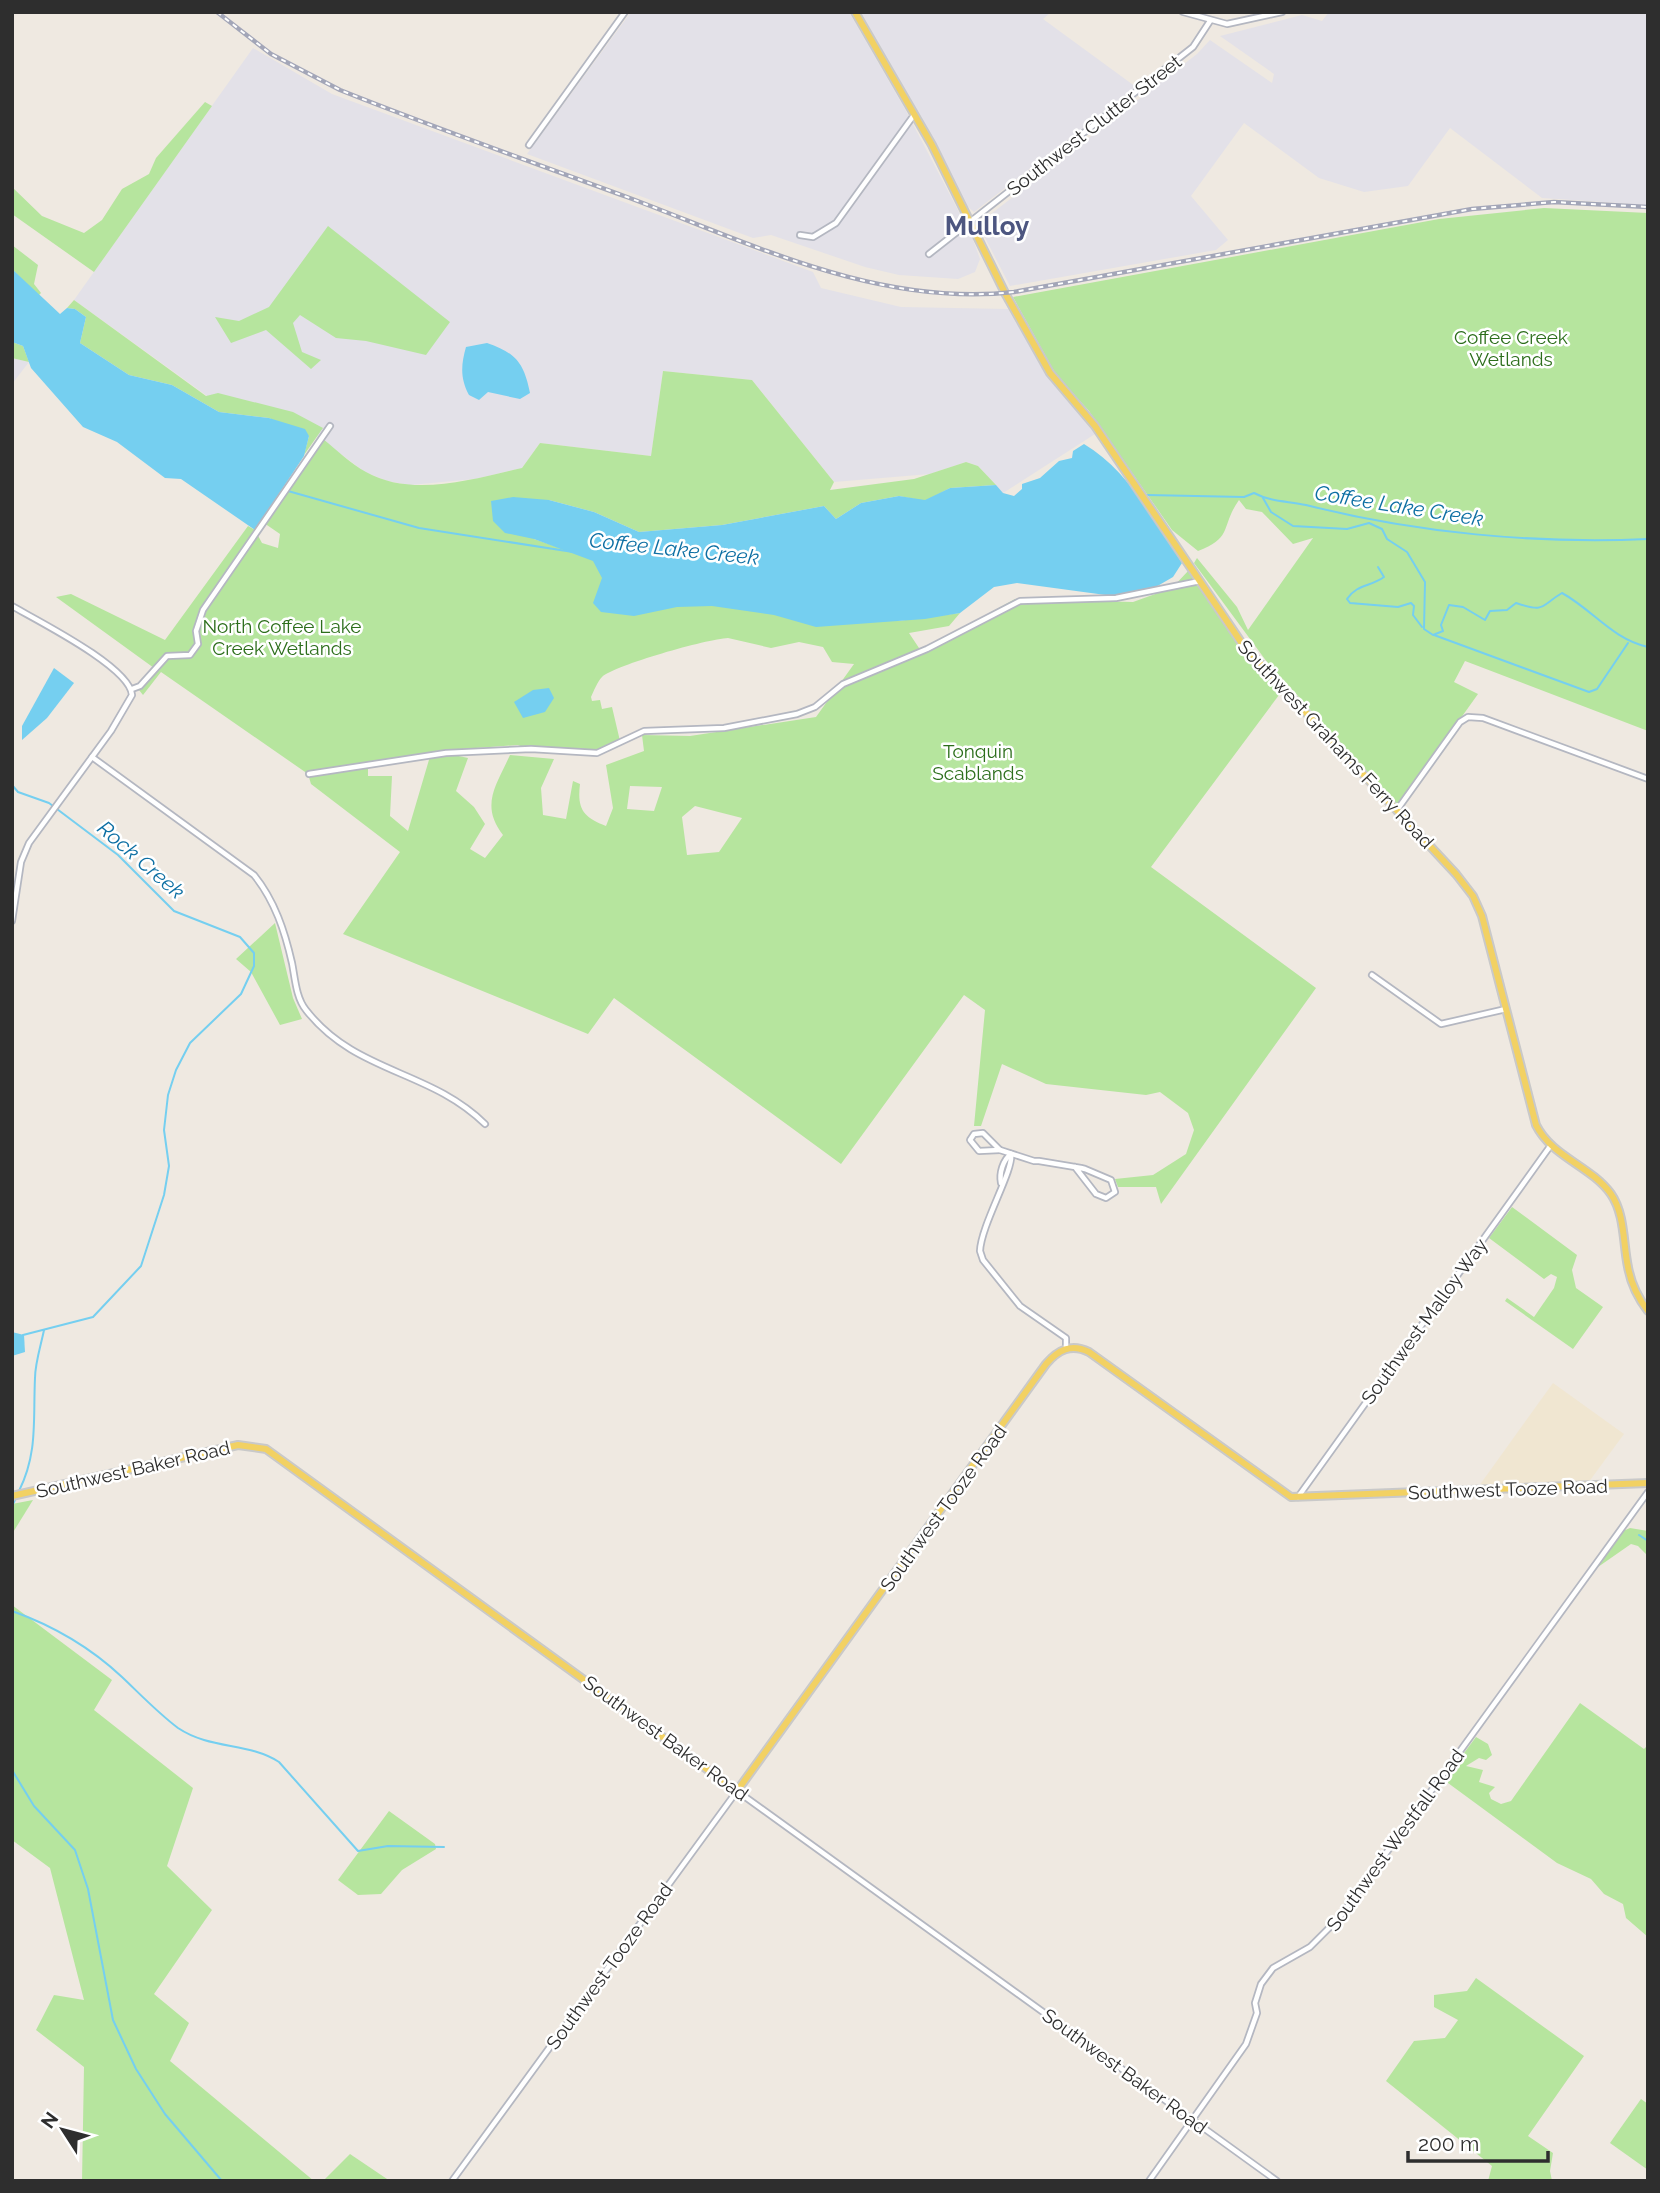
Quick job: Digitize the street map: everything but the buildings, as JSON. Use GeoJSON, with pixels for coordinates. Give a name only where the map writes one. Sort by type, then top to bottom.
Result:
{"type":"FeatureCollection","features":[{"type":"Feature","properties":{"kind":"main road","name":"Southwest Grahams Ferry Road"},"geometry":{"type":"LineString","coordinates":[[855,12],[914,115],[1050,373],[1090,420],[1253,657],[1456,874],[1476,902],[1536,1125],[1551,1145],[1600,1183],[1612,1196],[1620,1215],[1630,1279],[1648,1311]]}},
{"type":"Feature","properties":{"kind":"main road","name":"Southwest Tooze Road"},"geometry":{"type":"LineString","coordinates":[[737,1791],[1046,1364],[1066,1348],[1077,1347],[1089,1352],[1279,1491],[1298,1498],[1648,1483]]}},
{"type":"Feature","properties":{"kind":"main road","name":"Southwest Baker Road"},"geometry":{"type":"LineString","coordinates":[[12,1496],[231,1447],[262,1447],[737,1791]]}},
{"type":"Feature","properties":{"kind":"street"},"geometry":{"type":"LineString","coordinates":[[529,145],[625,12]]}},
{"type":"Feature","properties":{"kind":"street"},"geometry":{"type":"LineString","coordinates":[[1183,12],[1210,22],[1243,22],[1282,12]]}},
{"type":"Feature","properties":{"kind":"street","name":"Southwest Clutter Street"},"geometry":{"type":"LineString","coordinates":[[929,254],[1193,47],[1210,22]]}},
{"type":"Feature","properties":{"kind":"street"},"geometry":{"type":"LineString","coordinates":[[800,235],[813,237],[836,223],[914,115]]}},
{"type":"Feature","properties":{"kind":"street"},"geometry":{"type":"LineString","coordinates":[[132,689],[140,686],[167,656],[190,654],[198,644],[197,631],[203,610],[330,426]]}},
{"type":"Feature","properties":{"kind":"street"},"geometry":{"type":"LineString","coordinates":[[309,774],[446,753],[527,749],[597,752],[648,730],[724,728],[797,714],[815,707],[843,684],[926,649],[1020,601],[1116,598],[1190,586],[1200,581]]}},
{"type":"Feature","properties":{"kind":"street"},"geometry":{"type":"LineString","coordinates":[[12,606],[100,660],[123,676],[132,689],[130,703],[29,843],[21,862],[12,921]]}},
{"type":"Feature","properties":{"kind":"street"},"geometry":{"type":"LineString","coordinates":[[1397,811],[1460,722],[1468,717],[1483,719],[1648,779]]}},
{"type":"Feature","properties":{"kind":"street"},"geometry":{"type":"LineString","coordinates":[[92,757],[254,875],[270,898],[281,921],[302,1003],[326,1031],[357,1055],[443,1092],[485,1124]]}},
{"type":"Feature","properties":{"kind":"street"},"geometry":{"type":"LineString","coordinates":[[1372,975],[1441,1024],[1506,1009]]}},
{"type":"Feature","properties":{"kind":"street"},"geometry":{"type":"LineString","coordinates":[[1000,1150],[983,1133],[974,1133],[970,1140],[979,1151],[1000,1150],[1039,1161],[1076,1167],[1108,1178],[1115,1186],[1115,1192],[1106,1198],[1098,1196],[1076,1167]]}},
{"type":"Feature","properties":{"kind":"street","name":"Southwest Malloy Way"},"geometry":{"type":"LineString","coordinates":[[1298,1498],[1551,1145]]}},
{"type":"Feature","properties":{"kind":"street"},"geometry":{"type":"LineString","coordinates":[[1012,1154],[1013,1161],[1001,1184],[980,1242],[983,1260],[1020,1306],[1066,1338],[1066,1348]]}},
{"type":"Feature","properties":{"kind":"street","name":"Southwest Westfall Road"},"geometry":{"type":"LineString","coordinates":[[1149,2181],[1246,2044],[1257,2013],[1255,2003],[1261,1984],[1273,1968],[1327,1934],[1648,1492]]}},
{"type":"Feature","properties":{"kind":"street","name":"Southwest Baker Road"},"geometry":{"type":"LineString","coordinates":[[737,1791],[1277,2181]]}},
{"type":"Feature","properties":{"kind":"street","name":"Southwest Tooze Road"},"geometry":{"type":"LineString","coordinates":[[452,2181],[737,1791]]}},
{"type":"Feature","properties":{"kind":"shaded area"},"geometry":{"type":"Polygon","coordinates":[[[631,12],[849,12],[905,109],[972,237],[980,259],[975,272],[958,279],[899,275],[865,267],[771,235],[753,238],[527,154],[631,12]]]}},
{"type":"Feature","properties":{"kind":"shaded area"},"geometry":{"type":"Polygon","coordinates":[[[861,12],[1051,12],[1043,19],[1136,87],[974,212],[967,206],[861,12]]]}},
{"type":"Feature","properties":{"kind":"shaded area"},"geometry":{"type":"Polygon","coordinates":[[[1329,12],[1648,12],[1648,205],[1542,198],[1450,128],[1408,186],[1364,192],[1319,178],[1244,123],[1191,196],[1228,240],[1216,250],[1010,286],[980,228],[982,221],[1197,54],[1210,40],[1272,83],[1274,74],[1220,36],[1302,15],[1322,21],[1329,12]]]}},
{"type":"Feature","properties":{"kind":"shaded area"},"geometry":{"type":"Polygon","coordinates":[[[253,48],[332,94],[813,272],[821,288],[901,307],[1008,309],[1047,376],[1095,434],[1003,493],[978,466],[966,462],[930,474],[834,482],[752,380],[663,371],[651,456],[540,443],[522,468],[475,479],[410,485],[387,481],[365,472],[296,421],[210,398],[74,300],[253,48]]]}},
{"type":"Feature","properties":{"kind":"shaded area"},"geometry":{"type":"Polygon","coordinates":[[[12,358],[29,362],[12,384],[12,358]]]}},
{"type":"Feature","properties":{"kind":"shaded area"},"geometry":{"type":"Polygon","coordinates":[[[1553,1383],[1624,1434],[1588,1483],[1479,1486],[1553,1383]]]}},
{"type":"Feature","properties":{"kind":"green space"},"geometry":{"type":"Polygon","coordinates":[[[205,102],[212,106],[94,272],[12,214],[12,187],[42,216],[84,233],[102,220],[122,189],[149,174],[156,158],[205,102]]]}},
{"type":"Feature","properties":{"kind":"green space","name":"Coffee Creek Wetlands"},"geometry":{"type":"Polygon","coordinates":[[[1544,208],[1648,213],[1648,731],[1465,661],[1454,682],[1478,694],[1398,806],[1267,662],[1194,563],[1197,558],[1237,607],[1248,630],[1313,538],[1293,544],[1262,512],[1246,509],[1239,500],[1222,536],[1198,551],[1172,530],[1089,411],[1059,380],[1013,297],[1439,219],[1544,208]]]}},
{"type":"Feature","properties":{"kind":"green space"},"geometry":{"type":"Polygon","coordinates":[[[328,226],[450,322],[426,355],[366,341],[336,338],[300,315],[293,323],[302,352],[321,360],[311,369],[266,330],[231,343],[215,317],[239,321],[269,307],[328,226]]]}},
{"type":"Feature","properties":{"kind":"green space"},"geometry":{"type":"Polygon","coordinates":[[[12,245],[38,265],[34,284],[41,293],[38,296],[12,269],[12,245]]]}},
{"type":"Feature","properties":{"kind":"green space"},"geometry":{"type":"Polygon","coordinates":[[[74,300],[206,396],[218,393],[293,412],[323,428],[304,455],[309,436],[269,418],[219,412],[172,385],[129,375],[80,343],[86,317],[75,309],[67,308],[74,300]]]}},
{"type":"Feature","properties":{"kind":"green space"},"geometry":{"type":"Polygon","coordinates":[[[12,342],[23,346],[29,362],[12,358],[12,342]]]}},
{"type":"Feature","properties":{"kind":"green space"},"geometry":{"type":"Polygon","coordinates":[[[663,371],[752,380],[834,482],[830,490],[914,479],[966,462],[978,466],[996,485],[950,488],[925,501],[899,496],[861,503],[836,519],[824,506],[722,525],[639,532],[594,512],[549,500],[534,539],[569,551],[898,621],[960,613],[949,626],[909,633],[921,651],[1015,599],[1133,602],[1172,588],[1189,570],[1248,654],[1282,691],[1151,867],[1316,988],[1161,1204],[1156,1187],[1118,1187],[1115,1179],[1153,1175],[1186,1154],[1194,1130],[1188,1113],[1160,1092],[1146,1095],[1046,1084],[1002,1064],[981,1126],[974,1126],[985,1010],[964,995],[841,1164],[614,998],[588,1034],[343,934],[400,852],[311,784],[308,774],[161,672],[143,695],[139,690],[154,668],[56,597],[71,594],[165,640],[248,526],[255,530],[262,543],[278,548],[280,534],[264,523],[323,439],[366,472],[403,484],[443,484],[522,468],[540,443],[651,456],[663,371]],[[728,638],[642,660],[602,677],[591,697],[592,701],[600,700],[602,709],[612,707],[620,741],[603,751],[584,753],[527,749],[518,745],[435,751],[468,758],[456,791],[474,807],[485,824],[470,849],[485,858],[503,835],[492,814],[491,805],[510,755],[554,759],[541,788],[543,815],[566,819],[573,781],[580,784],[583,811],[606,826],[613,808],[606,765],[644,751],[642,735],[690,736],[816,717],[854,664],[832,662],[823,647],[799,642],[771,648],[728,638]],[[431,753],[368,766],[368,776],[392,776],[390,816],[408,831],[431,753]],[[630,786],[627,809],[654,811],[662,787],[630,786]],[[695,806],[682,817],[687,855],[719,852],[742,818],[695,806]]]}},
{"type":"Feature","properties":{"kind":"green space"},"geometry":{"type":"Polygon","coordinates":[[[275,923],[293,998],[302,1019],[280,1025],[251,972],[236,959],[275,923]]]}},
{"type":"Feature","properties":{"kind":"green space"},"geometry":{"type":"Polygon","coordinates":[[[1512,1207],[1577,1255],[1572,1270],[1576,1288],[1603,1307],[1573,1349],[1505,1301],[1507,1298],[1534,1317],[1554,1288],[1557,1277],[1551,1274],[1544,1279],[1489,1238],[1512,1207]]]}},
{"type":"Feature","properties":{"kind":"green space"},"geometry":{"type":"Polygon","coordinates":[[[33,1500],[12,1534],[12,1504],[33,1500]]]}},
{"type":"Feature","properties":{"kind":"green space"},"geometry":{"type":"Polygon","coordinates":[[[1630,1528],[1648,1531],[1648,1556],[1638,1546],[1631,1544],[1598,1567],[1623,1531],[1630,1528]]]}},
{"type":"Feature","properties":{"kind":"green space"},"geometry":{"type":"Polygon","coordinates":[[[12,1605],[112,1680],[94,1710],[193,1788],[167,1866],[212,1910],[154,1994],[189,2023],[170,2061],[314,2181],[82,2181],[84,2067],[36,2030],[54,1995],[84,2000],[50,1868],[12,1840],[12,1605]]]}},
{"type":"Feature","properties":{"kind":"green space"},"geometry":{"type":"Polygon","coordinates":[[[1580,1703],[1644,1749],[1648,1745],[1648,1937],[1626,1918],[1623,1904],[1604,1894],[1591,1879],[1557,1863],[1448,1783],[1449,1773],[1476,1737],[1488,1744],[1492,1755],[1486,1760],[1479,1758],[1466,1766],[1483,1770],[1479,1782],[1495,1787],[1489,1793],[1491,1799],[1501,1804],[1511,1801],[1580,1703]]]}},
{"type":"Feature","properties":{"kind":"green space"},"geometry":{"type":"Polygon","coordinates":[[[389,1811],[435,1844],[436,1849],[402,1870],[381,1894],[358,1895],[338,1880],[389,1811]]]}},
{"type":"Feature","properties":{"kind":"green space"},"geometry":{"type":"Polygon","coordinates":[[[1476,1978],[1584,2056],[1528,2136],[1553,2153],[1550,2171],[1552,2181],[1488,2181],[1492,2166],[1386,2081],[1414,2041],[1445,2038],[1458,2020],[1434,2007],[1434,1995],[1467,1991],[1476,1978]]]}},
{"type":"Feature","properties":{"kind":"green space"},"geometry":{"type":"Polygon","coordinates":[[[1641,2099],[1648,2104],[1648,2170],[1610,2143],[1641,2099]]]}},
{"type":"Feature","properties":{"kind":"green space"},"geometry":{"type":"Polygon","coordinates":[[[350,2154],[390,2181],[323,2181],[350,2154]]]}},
{"type":"Feature","properties":{"kind":"water"},"geometry":{"type":"Polygon","coordinates":[[[12,269],[60,314],[67,308],[75,309],[86,317],[80,343],[129,375],[172,385],[219,412],[269,418],[305,429],[309,436],[304,456],[255,530],[181,479],[165,478],[117,442],[83,427],[31,368],[23,346],[12,342],[12,269]]]}},
{"type":"Feature","properties":{"kind":"water"},"geometry":{"type":"Polygon","coordinates":[[[487,343],[517,360],[525,374],[530,393],[520,399],[488,392],[479,400],[469,395],[462,371],[466,347],[487,343]]]}},
{"type":"Feature","properties":{"kind":"water"},"geometry":{"type":"Polygon","coordinates":[[[1084,444],[1100,455],[1127,482],[1182,563],[1173,577],[1154,588],[1113,596],[1017,583],[994,587],[960,613],[925,619],[816,627],[774,615],[712,606],[677,607],[634,616],[601,612],[593,603],[602,578],[593,561],[534,539],[505,533],[493,521],[491,501],[513,497],[549,500],[594,512],[639,532],[722,525],[824,506],[836,519],[861,503],[899,496],[925,500],[950,488],[996,485],[1003,493],[1014,496],[1022,489],[1022,484],[1040,478],[1059,461],[1072,458],[1073,451],[1084,444]]]}},
{"type":"Feature","properties":{"kind":"water"},"geometry":{"type":"Polygon","coordinates":[[[54,668],[74,683],[47,718],[22,740],[22,726],[54,668]]]}},
{"type":"Feature","properties":{"kind":"water"},"geometry":{"type":"Polygon","coordinates":[[[549,688],[554,698],[545,712],[523,718],[514,702],[533,690],[549,688]]]}},
{"type":"Feature","properties":{"kind":"water"},"geometry":{"type":"Polygon","coordinates":[[[12,1332],[24,1335],[25,1352],[12,1356],[12,1332]]]}},
{"type":"Feature","properties":{"kind":"waterway","name":"Coffee Lake Creek"},"geometry":{"type":"LineString","coordinates":[[288,491],[419,528],[573,552]]}},
{"type":"Feature","properties":{"kind":"waterway","name":"Coffee Lake Creek"},"geometry":{"type":"LineString","coordinates":[[1147,495],[1244,497],[1254,493],[1273,500],[1433,529],[1519,538],[1648,539]]}},
{"type":"Feature","properties":{"kind":"waterway"},"geometry":{"type":"LineString","coordinates":[[1263,498],[1271,512],[1293,526],[1347,529],[1369,523],[1382,529],[1387,539],[1407,552],[1425,582],[1424,629],[1433,635],[1443,631],[1441,625],[1449,605],[1463,607],[1485,620],[1490,611],[1507,610],[1516,603],[1538,608],[1562,593],[1624,638],[1648,647]]}},
{"type":"Feature","properties":{"kind":"waterway"},"geometry":{"type":"LineString","coordinates":[[1378,567],[1384,577],[1359,588],[1347,599],[1350,603],[1398,607],[1411,603],[1414,606],[1413,615],[1422,627]]}},
{"type":"Feature","properties":{"kind":"waterway"},"geometry":{"type":"LineString","coordinates":[[1434,635],[1589,692],[1597,689],[1628,643]]}},
{"type":"Feature","properties":{"kind":"waterway","name":"Rock Creek"},"geometry":{"type":"LineString","coordinates":[[12,785],[18,792],[49,803],[118,855],[174,911],[240,937],[254,953],[254,966],[241,994],[190,1043],[176,1070],[168,1095],[164,1130],[169,1166],[164,1195],[141,1266],[93,1317],[23,1335]]}},
{"type":"Feature","properties":{"kind":"waterway"},"geometry":{"type":"LineString","coordinates":[[19,1491],[32,1450],[35,1372],[44,1330]]}},
{"type":"Feature","properties":{"kind":"waterway"},"geometry":{"type":"LineString","coordinates":[[12,1506],[17,1496]]}},
{"type":"Feature","properties":{"kind":"waterway"},"geometry":{"type":"LineString","coordinates":[[1639,1535],[1648,1541]]}},
{"type":"Feature","properties":{"kind":"waterway"},"geometry":{"type":"LineString","coordinates":[[12,1611],[42,1623],[84,1647],[110,1666],[178,1728],[203,1740],[255,1751],[279,1762],[358,1851],[388,1846],[444,1847]]}},
{"type":"Feature","properties":{"kind":"waterway"},"geometry":{"type":"LineString","coordinates":[[12,1626],[12,1636]]}},
{"type":"Feature","properties":{"kind":"waterway"},"geometry":{"type":"LineString","coordinates":[[12,1770],[34,1806],[75,1850],[88,1889],[113,2020],[136,2069],[165,2114],[222,2181]]}},
{"type":"Feature","properties":{"kind":"railway"},"geometry":{"type":"LineString","coordinates":[[217,12],[271,54],[340,90],[769,252],[865,281],[914,290],[963,294],[1014,292],[1472,209],[1554,202],[1648,207]]}},
{"type":"Feature","properties":{"kind":"district","name":"Mulloy"},"geometry":{"type":"Point","coordinates":[987,226]}},
{"type":"Feature","properties":{"kind":"park label","name":"North Coffee Lake Creek Wetlands"},"geometry":{"type":"Point","coordinates":[282,637]}},
{"type":"Feature","properties":{"kind":"park label","name":"Tonquin Scablands"},"geometry":{"type":"Point","coordinates":[978,762]}}]}
